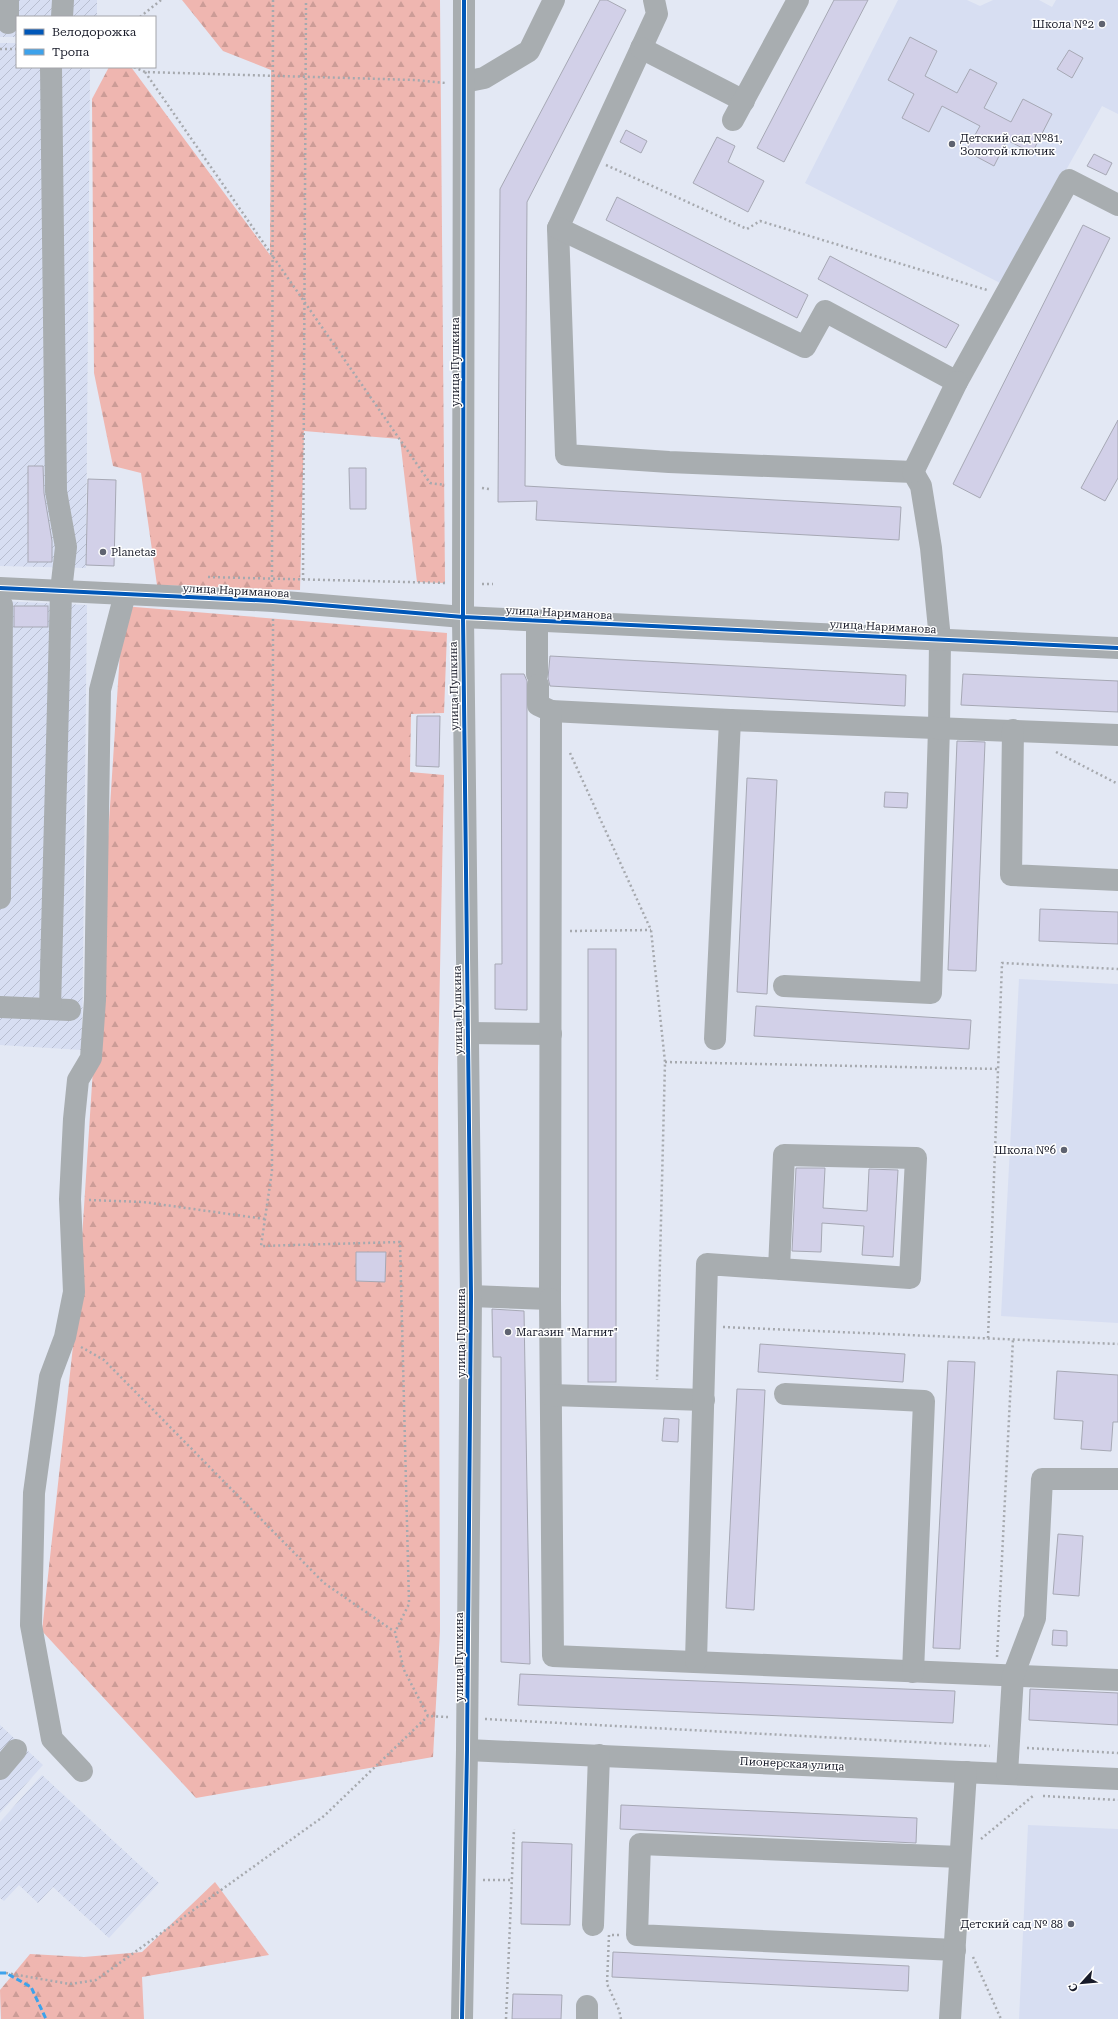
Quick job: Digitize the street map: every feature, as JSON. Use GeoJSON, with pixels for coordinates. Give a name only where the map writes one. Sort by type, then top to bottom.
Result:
{"type":"FeatureCollection","features":[{"type":"Feature","properties":{"kind":"street"},"geometry":{"type":"LineString","coordinates":[[8,0],[8,23]]}},
{"type":"Feature","properties":{"kind":"street"},"geometry":{"type":"LineString","coordinates":[[62,16],[63,0]]}},
{"type":"Feature","properties":{"kind":"street","name":"улица Пушкина"},"geometry":{"type":"LineString","coordinates":[[462,2019],[467,1750],[471,1296],[463,617],[464,0]]}},
{"type":"Feature","properties":{"kind":"street"},"geometry":{"type":"LineString","coordinates":[[464,83],[484,78],[529,51],[554,0]]}},
{"type":"Feature","properties":{"kind":"street"},"geometry":{"type":"LineString","coordinates":[[654,0],[657,14],[558,228],[566,455],[677,463],[912,472]]}},
{"type":"Feature","properties":{"kind":"street"},"geometry":{"type":"LineString","coordinates":[[734,120],[798,0]]}},
{"type":"Feature","properties":{"kind":"street"},"geometry":{"type":"LineString","coordinates":[[642,48],[744,100]]}},
{"type":"Feature","properties":{"kind":"street"},"geometry":{"type":"LineString","coordinates":[[0,1007],[60,1010],[61,591],[66,546],[56,491],[51,68]]}},
{"type":"Feature","properties":{"kind":"street"},"geometry":{"type":"LineString","coordinates":[[912,472],[956,382],[1069,180],[1118,205]]}},
{"type":"Feature","properties":{"kind":"street"},"geometry":{"type":"LineString","coordinates":[[558,228],[805,346],[824,311],[956,382]]}},
{"type":"Feature","properties":{"kind":"street"},"geometry":{"type":"LineString","coordinates":[[784,986],[931,993],[939,728],[940,639],[931,548],[921,486],[912,472]]}},
{"type":"Feature","properties":{"kind":"street","name":"улица Нариманова"},"geometry":{"type":"LineString","coordinates":[[0,588],[273,601],[463,617],[537,621],[1118,648]]}},
{"type":"Feature","properties":{"kind":"street"},"geometry":{"type":"LineString","coordinates":[[82,1771],[52,1740],[31,1625],[34,1493],[50,1376],[65,1337],[74,1292],[70,1199],[74,1119],[78,1080],[91,1058],[95,1000],[100,690],[125,594]]}},
{"type":"Feature","properties":{"kind":"street"},"geometry":{"type":"LineString","coordinates":[[0,606],[2,605],[0,898]]}},
{"type":"Feature","properties":{"kind":"street"},"geometry":{"type":"LineString","coordinates":[[537,621],[538,705],[551,711],[730,720],[1118,735]]}},
{"type":"Feature","properties":{"kind":"street"},"geometry":{"type":"LineString","coordinates":[[551,711],[550,1299],[553,1656],[1118,1680]]}},
{"type":"Feature","properties":{"kind":"street"},"geometry":{"type":"LineString","coordinates":[[715,1039],[730,720]]}},
{"type":"Feature","properties":{"kind":"street"},"geometry":{"type":"LineString","coordinates":[[1013,730],[1010,875],[1118,880]]}},
{"type":"Feature","properties":{"kind":"street"},"geometry":{"type":"LineString","coordinates":[[468,1033],[551,1034]]}},
{"type":"Feature","properties":{"kind":"street"},"geometry":{"type":"LineString","coordinates":[[696,1662],[707,1264],[779,1269],[910,1278],[916,1158],[784,1155],[779,1269]]}},
{"type":"Feature","properties":{"kind":"street"},"geometry":{"type":"LineString","coordinates":[[471,1296],[550,1299]]}},
{"type":"Feature","properties":{"kind":"street"},"geometry":{"type":"LineString","coordinates":[[785,1394],[924,1401],[913,1672]]}},
{"type":"Feature","properties":{"kind":"street"},"geometry":{"type":"LineString","coordinates":[[551,1395],[704,1400]]}},
{"type":"Feature","properties":{"kind":"street"},"geometry":{"type":"LineString","coordinates":[[1006,1773],[1004,1676],[1035,1618],[1042,1479],[1118,1479]]}},
{"type":"Feature","properties":{"kind":"street"},"geometry":{"type":"LineString","coordinates":[[0,1769],[16,1750]]}},
{"type":"Feature","properties":{"kind":"street","name":"Пионерская улица"},"geometry":{"type":"LineString","coordinates":[[467,1750],[1118,1779]]}},
{"type":"Feature","properties":{"kind":"street"},"geometry":{"type":"LineString","coordinates":[[593,1925],[599,1755]]}},
{"type":"Feature","properties":{"kind":"street"},"geometry":{"type":"LineString","coordinates":[[950,2019],[962,1950],[960,1857],[966,1772]]}},
{"type":"Feature","properties":{"kind":"street"},"geometry":{"type":"LineString","coordinates":[[960,1857],[640,1844],[637,1935],[962,1950]]}},
{"type":"Feature","properties":{"kind":"path"},"geometry":{"type":"LineString","coordinates":[[141,16],[160,0]]}},
{"type":"Feature","properties":{"kind":"path"},"geometry":{"type":"LineString","coordinates":[[273,0],[272,1171],[262,1246],[400,1242],[410,1604],[396,1632]]}},
{"type":"Feature","properties":{"kind":"path"},"geometry":{"type":"LineString","coordinates":[[303,580],[306,0]]}},
{"type":"Feature","properties":{"kind":"path"},"geometry":{"type":"LineString","coordinates":[[0,49],[16,49]]}},
{"type":"Feature","properties":{"kind":"path"},"geometry":{"type":"LineString","coordinates":[[136,68],[145,72],[415,80],[464,83]]}},
{"type":"Feature","properties":{"kind":"path"},"geometry":{"type":"LineString","coordinates":[[145,72],[430,483],[489,489]]}},
{"type":"Feature","properties":{"kind":"path"},"geometry":{"type":"LineString","coordinates":[[590,158],[747,229],[760,221],[1005,296]]}},
{"type":"Feature","properties":{"kind":"path"},"geometry":{"type":"LineString","coordinates":[[206,577],[493,584]]}},
{"type":"Feature","properties":{"kind":"path"},"geometry":{"type":"LineString","coordinates":[[567,747],[651,930],[665,1062],[657,1388]]}},
{"type":"Feature","properties":{"kind":"path"},"geometry":{"type":"LineString","coordinates":[[1055,752],[1118,784]]}},
{"type":"Feature","properties":{"kind":"path"},"geometry":{"type":"LineString","coordinates":[[551,932],[651,930]]}},
{"type":"Feature","properties":{"kind":"path"},"geometry":{"type":"LineString","coordinates":[[988,1338],[1002,963],[1118,969]]}},
{"type":"Feature","properties":{"kind":"path"},"geometry":{"type":"LineString","coordinates":[[665,1062],[998,1069]]}},
{"type":"Feature","properties":{"kind":"path"},"geometry":{"type":"LineString","coordinates":[[70,1199],[143,1202],[265,1219]]}},
{"type":"Feature","properties":{"kind":"path"},"geometry":{"type":"LineString","coordinates":[[706,1326],[1118,1344]]}},
{"type":"Feature","properties":{"kind":"path"},"geometry":{"type":"LineString","coordinates":[[1004,1676],[1013,1339]]}},
{"type":"Feature","properties":{"kind":"path"},"geometry":{"type":"LineString","coordinates":[[6,1974],[70,1984],[96,1980],[324,1816],[428,1716]]}},
{"type":"Feature","properties":{"kind":"path"},"geometry":{"type":"LineString","coordinates":[[960,1857],[1033,1796]]}},
{"type":"Feature","properties":{"kind":"path"},"geometry":{"type":"LineString","coordinates":[[506,2019],[514,1828]]}},
{"type":"Feature","properties":{"kind":"path"},"geometry":{"type":"LineString","coordinates":[[483,1880],[512,1880]]}},
{"type":"Feature","properties":{"kind":"path"},"geometry":{"type":"LineString","coordinates":[[621,2019],[619,2010],[607,1984],[609,1935],[637,1935]]}},
{"type":"Feature","properties":{"kind":"path"},"geometry":{"type":"LineString","coordinates":[[962,1950],[1001,2019]]}},
{"type":"Feature","properties":{"kind":"shaded area"},"geometry":{"type":"Polygon","coordinates":[[[0,0],[97,0],[97,16],[16,16],[16,37],[0,37],[0,0]]]}},
{"type":"Feature","properties":{"kind":"shaded area","name":"Детский сад №81, Золотой ключик"},"geometry":{"type":"Polygon","coordinates":[[[898,0],[967,0],[980,6],[993,0],[1039,0],[1052,7],[1056,0],[1118,0],[1118,114],[1102,106],[1002,284],[805,183],[898,0]]]}},
{"type":"Feature","properties":{"kind":"shaded area"},"geometry":{"type":"Polygon","coordinates":[[[0,43],[16,43],[16,68],[90,68],[86,568],[0,566],[0,43]]]}},
{"type":"Feature","properties":{"kind":"shaded area"},"geometry":{"type":"Polygon","coordinates":[[[0,601],[87,605],[82,1050],[0,1045],[0,601]]]}},
{"type":"Feature","properties":{"kind":"shaded area","name":"Школа №6"},"geometry":{"type":"Polygon","coordinates":[[[1019,979],[1118,984],[1118,1323],[1001,1316],[1019,979]]]}},
{"type":"Feature","properties":{"kind":"shaded area"},"geometry":{"type":"Polygon","coordinates":[[[0,1725],[43,1765],[0,1813],[0,1725]]]}},
{"type":"Feature","properties":{"kind":"shaded area"},"geometry":{"type":"Polygon","coordinates":[[[42,1775],[159,1883],[109,1938],[53,1887],[38,1903],[19,1885],[4,1901],[0,1898],[0,1822],[42,1775]]]}},
{"type":"Feature","properties":{"kind":"shaded area","name":"Детский сад № 88"},"geometry":{"type":"Polygon","coordinates":[[[1028,1825],[1118,1829],[1118,2019],[1019,2019],[1028,1825]]]}},
{"type":"Feature","properties":{"kind":"green space"},"geometry":{"type":"Polygon","coordinates":[[[182,0],[440,0],[445,583],[417,582],[400,439],[304,431],[300,590],[157,585],[141,473],[113,466],[94,373],[92,99],[108,68],[132,68],[270,255],[271,70],[223,51],[182,0]]]}},
{"type":"Feature","properties":{"kind":"green space"},"geometry":{"type":"Polygon","coordinates":[[[123,606],[447,633],[444,713],[411,714],[410,772],[444,775],[438,1068],[440,1631],[433,1757],[196,1798],[42,1631],[78,1300],[123,606]]]}},
{"type":"Feature","properties":{"kind":"green space"},"geometry":{"type":"Polygon","coordinates":[[[215,1882],[269,1955],[142,1977],[144,2019],[1,2019],[0,1990],[30,1954],[84,1957],[142,1952],[215,1882]]]}},
{"type":"Feature","properties":{"kind":"building"},"geometry":{"type":"Polygon","coordinates":[[[600,0],[607,0],[626,10],[527,202],[525,486],[901,507],[899,540],[536,520],[537,501],[498,502],[500,189],[600,0]]]}},
{"type":"Feature","properties":{"kind":"building"},"geometry":{"type":"Polygon","coordinates":[[[834,0],[868,0],[784,162],[757,148],[834,0]]]}},
{"type":"Feature","properties":{"kind":"building"},"geometry":{"type":"Polygon","coordinates":[[[910,37],[937,51],[925,76],[957,93],[970,69],[997,83],[984,108],[1011,122],[1023,99],[1052,114],[1032,153],[1007,140],[994,166],[966,151],[980,126],[942,106],[929,132],[902,118],[914,94],[888,80],[910,37]]]}},
{"type":"Feature","properties":{"kind":"building"},"geometry":{"type":"Polygon","coordinates":[[[1069,50],[1083,58],[1072,78],[1057,69],[1069,50]]]}},
{"type":"Feature","properties":{"kind":"building"},"geometry":{"type":"Polygon","coordinates":[[[626,130],[647,141],[641,153],[620,142],[626,130]]]}},
{"type":"Feature","properties":{"kind":"building"},"geometry":{"type":"Polygon","coordinates":[[[717,137],[735,146],[728,162],[764,181],[748,212],[693,183],[717,137]]]}},
{"type":"Feature","properties":{"kind":"building"},"geometry":{"type":"Polygon","coordinates":[[[1094,154],[1112,163],[1106,175],[1087,166],[1094,154]]]}},
{"type":"Feature","properties":{"kind":"building"},"geometry":{"type":"Polygon","coordinates":[[[617,197],[808,295],[797,318],[606,220],[617,197]]]}},
{"type":"Feature","properties":{"kind":"building"},"geometry":{"type":"Polygon","coordinates":[[[1083,225],[1110,238],[980,498],[953,484],[1083,225]]]}},
{"type":"Feature","properties":{"kind":"building"},"geometry":{"type":"Polygon","coordinates":[[[830,256],[959,325],[946,348],[818,279],[830,256]]]}},
{"type":"Feature","properties":{"kind":"building"},"geometry":{"type":"Polygon","coordinates":[[[1118,420],[1118,478],[1105,501],[1081,488],[1118,420]]]}},
{"type":"Feature","properties":{"kind":"building"},"geometry":{"type":"Polygon","coordinates":[[[28,466],[43,466],[44,493],[52,541],[52,562],[28,562],[28,466]]]}},
{"type":"Feature","properties":{"kind":"building"},"geometry":{"type":"Polygon","coordinates":[[[349,468],[366,468],[366,509],[350,509],[349,468]]]}},
{"type":"Feature","properties":{"kind":"building"},"geometry":{"type":"Polygon","coordinates":[[[88,479],[116,480],[114,566],[86,565],[88,479]]]}},
{"type":"Feature","properties":{"kind":"building"},"geometry":{"type":"Polygon","coordinates":[[[14,606],[48,606],[48,627],[14,627],[14,606]]]}},
{"type":"Feature","properties":{"kind":"building"},"geometry":{"type":"Polygon","coordinates":[[[550,656],[906,675],[905,706],[550,686],[548,678],[550,656]]]}},
{"type":"Feature","properties":{"kind":"building"},"geometry":{"type":"Polygon","coordinates":[[[501,674],[524,674],[527,681],[527,1010],[495,1009],[495,964],[502,964],[501,674]]]}},
{"type":"Feature","properties":{"kind":"building"},"geometry":{"type":"Polygon","coordinates":[[[963,674],[1118,681],[1118,712],[961,705],[963,674]]]}},
{"type":"Feature","properties":{"kind":"building"},"geometry":{"type":"Polygon","coordinates":[[[417,716],[440,716],[439,767],[416,766],[417,716]]]}},
{"type":"Feature","properties":{"kind":"building"},"geometry":{"type":"Polygon","coordinates":[[[957,741],[985,742],[976,971],[948,970],[957,741]]]}},
{"type":"Feature","properties":{"kind":"building"},"geometry":{"type":"Polygon","coordinates":[[[747,778],[777,780],[767,994],[737,992],[747,778]]]}},
{"type":"Feature","properties":{"kind":"building"},"geometry":{"type":"Polygon","coordinates":[[[885,792],[908,793],[907,808],[884,807],[885,792]]]}},
{"type":"Feature","properties":{"kind":"building"},"geometry":{"type":"Polygon","coordinates":[[[1040,909],[1118,912],[1118,944],[1039,941],[1040,909]]]}},
{"type":"Feature","properties":{"kind":"building"},"geometry":{"type":"Polygon","coordinates":[[[588,949],[616,949],[616,1382],[588,1382],[588,949]]]}},
{"type":"Feature","properties":{"kind":"building"},"geometry":{"type":"Polygon","coordinates":[[[756,1006],[971,1020],[969,1049],[754,1036],[756,1006]]]}},
{"type":"Feature","properties":{"kind":"building"},"geometry":{"type":"Polygon","coordinates":[[[796,1168],[825,1168],[823,1208],[867,1211],[869,1169],[898,1170],[893,1257],[862,1255],[864,1226],[822,1223],[821,1252],[792,1251],[796,1168]]]}},
{"type":"Feature","properties":{"kind":"building"},"geometry":{"type":"Polygon","coordinates":[[[356,1252],[386,1252],[385,1282],[356,1281],[356,1252]]]}},
{"type":"Feature","properties":{"kind":"building"},"geometry":{"type":"Polygon","coordinates":[[[492,1309],[524,1311],[530,1664],[501,1662],[501,1357],[493,1357],[492,1309]]]}},
{"type":"Feature","properties":{"kind":"building"},"geometry":{"type":"Polygon","coordinates":[[[760,1344],[905,1354],[903,1382],[758,1372],[760,1344]]]}},
{"type":"Feature","properties":{"kind":"building"},"geometry":{"type":"Polygon","coordinates":[[[948,1361],[975,1362],[960,1649],[933,1648],[948,1361]]]}},
{"type":"Feature","properties":{"kind":"building"},"geometry":{"type":"Polygon","coordinates":[[[1057,1371],[1118,1375],[1118,1422],[1113,1422],[1111,1451],[1081,1449],[1083,1421],[1054,1419],[1057,1371]]]}},
{"type":"Feature","properties":{"kind":"building"},"geometry":{"type":"Polygon","coordinates":[[[737,1389],[765,1390],[754,1610],[726,1608],[737,1389]]]}},
{"type":"Feature","properties":{"kind":"building"},"geometry":{"type":"Polygon","coordinates":[[[664,1418],[679,1419],[678,1442],[662,1441],[664,1418]]]}},
{"type":"Feature","properties":{"kind":"building"},"geometry":{"type":"Polygon","coordinates":[[[1058,1534],[1083,1536],[1079,1596],[1053,1594],[1058,1534]]]}},
{"type":"Feature","properties":{"kind":"building"},"geometry":{"type":"Polygon","coordinates":[[[1053,1630],[1067,1631],[1067,1646],[1052,1645],[1053,1630]]]}},
{"type":"Feature","properties":{"kind":"building"},"geometry":{"type":"Polygon","coordinates":[[[520,1674],[955,1691],[953,1723],[518,1705],[520,1674]]]}},
{"type":"Feature","properties":{"kind":"building"},"geometry":{"type":"Polygon","coordinates":[[[1030,1689],[1118,1693],[1118,1725],[1029,1720],[1030,1689]]]}},
{"type":"Feature","properties":{"kind":"building"},"geometry":{"type":"Polygon","coordinates":[[[621,1805],[917,1818],[916,1843],[620,1829],[621,1805]]]}},
{"type":"Feature","properties":{"kind":"building"},"geometry":{"type":"Polygon","coordinates":[[[522,1842],[572,1844],[570,1925],[521,1924],[522,1842]]]}},
{"type":"Feature","properties":{"kind":"building"},"geometry":{"type":"Polygon","coordinates":[[[613,1952],[909,1966],[908,1991],[612,1977],[613,1952]]]}},
{"type":"Feature","properties":{"kind":"building"},"geometry":{"type":"Polygon","coordinates":[[[513,1994],[562,1995],[561,2019],[512,2019],[513,1994]]]}},
{"type":"Feature","properties":{"kind":"marked path"},"geometry":{"type":"LineString","coordinates":[[0,1973],[6,1973],[31,1987],[46,2019]]}},
{"type":"Feature","properties":{"kind":"cycle path"},"geometry":{"type":"LineString","coordinates":[[462,2019],[467,1750],[471,1296],[463,617],[464,0]]}},
{"type":"Feature","properties":{"kind":"cycle path"},"geometry":{"type":"LineString","coordinates":[[0,588],[273,601],[463,617],[1118,648]]}},
{"type":"Feature","properties":{"kind":"place","name":"Школа №2"},"geometry":{"type":"Point","coordinates":[1102,24]}},
{"type":"Feature","properties":{"kind":"place","name":"Детский сад №81, Золотой ключик"},"geometry":{"type":"Point","coordinates":[952,144]}},
{"type":"Feature","properties":{"kind":"place","name":"Planetas"},"geometry":{"type":"Point","coordinates":[103,552]}},
{"type":"Feature","properties":{"kind":"place","name":"Школа №6"},"geometry":{"type":"Point","coordinates":[1064,1150]}},
{"type":"Feature","properties":{"kind":"place","name":"Магазин \"Магнит\""},"geometry":{"type":"Point","coordinates":[508,1332]}},
{"type":"Feature","properties":{"kind":"place","name":"Детский сад № 88"},"geometry":{"type":"Point","coordinates":[1071,1924]}}]}
